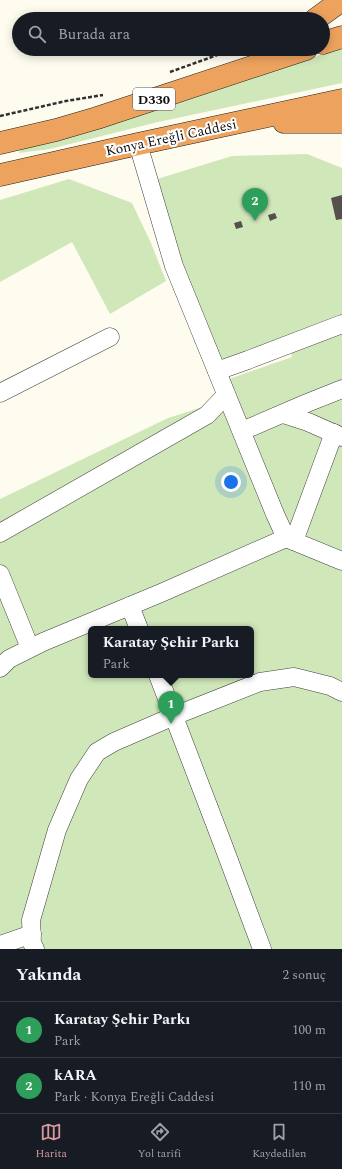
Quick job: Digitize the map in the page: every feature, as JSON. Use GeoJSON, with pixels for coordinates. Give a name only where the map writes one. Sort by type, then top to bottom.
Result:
{"type":"FeatureCollection","features":[{"type":"Feature","properties":{"kind":"highway"},"geometry":{"type":"LineString","coordinates":[[326,12],[342,0]]}},
{"type":"Feature","properties":{"kind":"highway"},"geometry":{"type":"LineString","coordinates":[[330,41],[342,37]]}},
{"type":"Feature","properties":{"kind":"highway"},"geometry":{"type":"LineString","coordinates":[[199,84],[252,56]]}},
{"type":"Feature","properties":{"kind":"highway","name":"D330"},"geometry":{"type":"LineString","coordinates":[[0,143],[76,124],[285,56]]}},
{"type":"Feature","properties":{"kind":"highway","name":"Konya Ereğli Caddesi"},"geometry":{"type":"LineString","coordinates":[[0,175],[342,100]]}},
{"type":"Feature","properties":{"kind":"highway"},"geometry":{"type":"LineString","coordinates":[[238,123],[342,122]]}},
{"type":"Feature","properties":{"kind":"street"},"geometry":{"type":"LineString","coordinates":[[138,144],[174,266],[275,514],[290,539],[342,562]]}},
{"type":"Feature","properties":{"kind":"street"},"geometry":{"type":"LineString","coordinates":[[217,371],[342,324]]}},
{"type":"Feature","properties":{"kind":"street"},"geometry":{"type":"LineString","coordinates":[[0,393],[110,337]]}},
{"type":"Feature","properties":{"kind":"street"},"geometry":{"type":"LineString","coordinates":[[242,432],[342,389]]}},
{"type":"Feature","properties":{"kind":"street"},"geometry":{"type":"LineString","coordinates":[[0,533],[207,415],[226,395]]}},
{"type":"Feature","properties":{"kind":"street"},"geometry":{"type":"LineString","coordinates":[[0,668],[9,659],[43,642],[290,539],[338,435],[308,422],[283,414]]}},
{"type":"Feature","properties":{"kind":"street"},"geometry":{"type":"LineString","coordinates":[[0,574],[30,648]]}},
{"type":"Feature","properties":{"kind":"street"},"geometry":{"type":"LineString","coordinates":[[130,606],[138,626]]}},
{"type":"Feature","properties":{"kind":"street"},"geometry":{"type":"LineString","coordinates":[[0,945],[33,942],[31,920],[57,830],[79,779],[97,752],[114,742],[174,716],[260,682],[294,677],[330,686],[342,692]]}},
{"type":"Feature","properties":{"kind":"street"},"geometry":{"type":"LineString","coordinates":[[159,678],[262,949]]}},
{"type":"Feature","properties":{"kind":"path"},"geometry":{"type":"LineString","coordinates":[[169,72],[214,56]]}},
{"type":"Feature","properties":{"kind":"path"},"geometry":{"type":"LineString","coordinates":[[0,116],[66,101],[104,95]]}},
{"type":"Feature","properties":{"kind":"green space"},"geometry":{"type":"Polygon","coordinates":[[[342,48],[342,83],[158,122],[50,149],[19,153],[21,148],[142,113],[317,56],[330,56],[330,52],[342,48]]]}},
{"type":"Feature","properties":{"kind":"green space"},"geometry":{"type":"Polygon","coordinates":[[[307,154],[342,168],[342,949],[0,949],[0,499],[168,418],[215,403],[229,379],[292,357],[288,336],[221,362],[180,262],[157,179],[232,156],[307,154]]]}},
{"type":"Feature","properties":{"kind":"green space"},"geometry":{"type":"Polygon","coordinates":[[[69,179],[132,203],[151,243],[166,281],[110,314],[72,242],[0,282],[0,200],[69,179]]]}},
{"type":"Feature","properties":{"kind":"building"},"geometry":{"type":"Polygon","coordinates":[[[342,195],[342,219],[336,220],[331,198],[342,195]]]}},
{"type":"Feature","properties":{"kind":"building"},"geometry":{"type":"Polygon","coordinates":[[[275,213],[277,218],[270,221],[268,215],[275,213]]]}},
{"type":"Feature","properties":{"kind":"building"},"geometry":{"type":"Polygon","coordinates":[[[241,221],[243,227],[236,229],[234,223],[241,221]]]}},
{"type":"Feature","properties":{"kind":"place","name":"kARA"},"geometry":{"type":"Point","coordinates":[255,221]}},
{"type":"Feature","properties":{"kind":"place","name":"Karatay Şehir Parkı"},"geometry":{"type":"Point","coordinates":[171,724]}}]}
